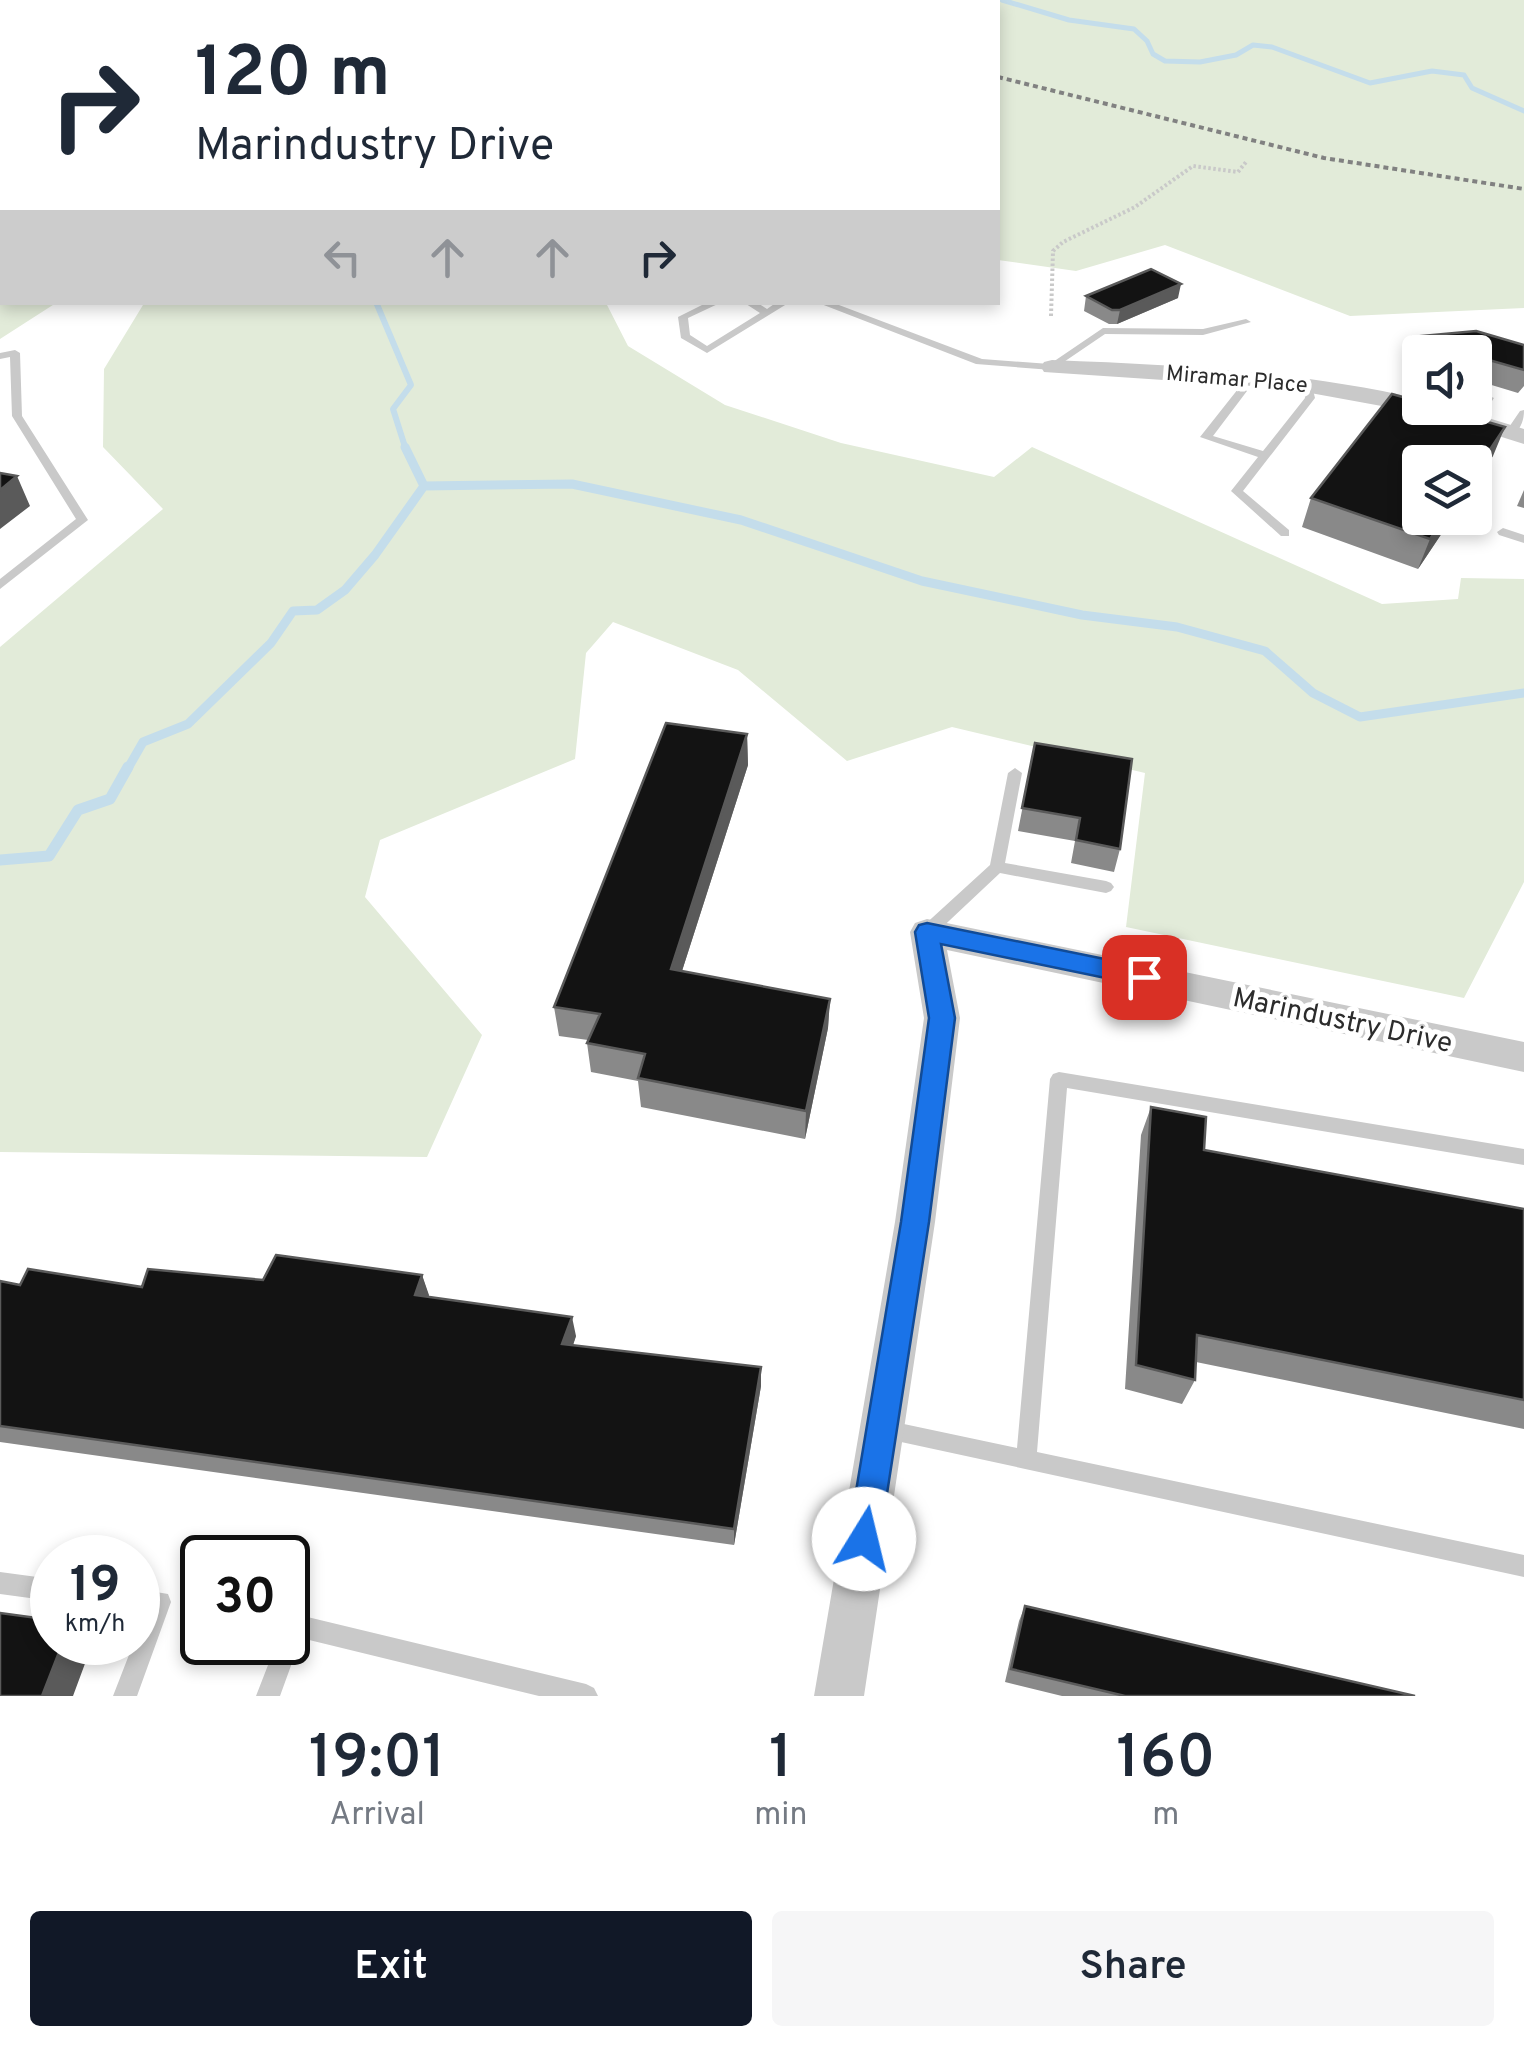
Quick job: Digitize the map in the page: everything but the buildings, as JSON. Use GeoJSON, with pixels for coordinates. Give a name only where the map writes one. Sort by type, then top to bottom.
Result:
{"type":"FeatureCollection","features":[{"type":"Feature","properties":{"kind":"street","name":"Miramar Place"},"geometry":{"type":"LineString","coordinates":[[1052,367],[1204,373],[1307,384],[1402,400]]}},
{"type":"Feature","properties":{"kind":"street","name":"Miramar Place"},"geometry":{"type":"LineString","coordinates":[[1492,423],[1520,428]]}},
{"type":"Feature","properties":{"kind":"street","name":"Marindustry Drive"},"geometry":{"type":"LineString","coordinates":[[927,932],[1524,1058]]}},
{"type":"Feature","properties":{"kind":"street"},"geometry":{"type":"LineString","coordinates":[[839,1696],[915,1222],[942,1018],[927,932]]}},
{"type":"Feature","properties":{"kind":"lane"},"geometry":{"type":"LineString","coordinates":[[710,305],[682,317],[685,336],[708,350],[780,305]]}},
{"type":"Feature","properties":{"kind":"lane"},"geometry":{"type":"LineString","coordinates":[[753,305],[768,313]]}},
{"type":"Feature","properties":{"kind":"lane"},"geometry":{"type":"LineString","coordinates":[[829,305],[980,362],[1052,367],[1103,331],[1203,332],[1246,322]]}},
{"type":"Feature","properties":{"kind":"lane"},"geometry":{"type":"LineString","coordinates":[[0,356],[15,354],[18,416],[82,520],[0,585]]}},
{"type":"Feature","properties":{"kind":"lane"},"geometry":{"type":"LineString","coordinates":[[1286,533],[1237,491],[1310,398],[1307,384]]}},
{"type":"Feature","properties":{"kind":"lane"},"geometry":{"type":"LineString","coordinates":[[1242,391],[1206,438],[1265,455]]}},
{"type":"Feature","properties":{"kind":"lane"},"geometry":{"type":"LineString","coordinates":[[0,419],[18,416]]}},
{"type":"Feature","properties":{"kind":"lane"},"geometry":{"type":"LineString","coordinates":[[1503,532],[1524,539]]}},
{"type":"Feature","properties":{"kind":"lane"},"geometry":{"type":"LineString","coordinates":[[927,932],[998,868],[1014,773]]}},
{"type":"Feature","properties":{"kind":"lane"},"geometry":{"type":"LineString","coordinates":[[998,868],[1106,887]]}},
{"type":"Feature","properties":{"kind":"lane"},"geometry":{"type":"LineString","coordinates":[[1026,1460],[1059,1080],[1524,1157]]}},
{"type":"Feature","properties":{"kind":"lane"},"geometry":{"type":"LineString","coordinates":[[881,1429],[1524,1566]]}},
{"type":"Feature","properties":{"kind":"lane"},"geometry":{"type":"LineString","coordinates":[[0,1584],[30,1587]]}},
{"type":"Feature","properties":{"kind":"lane"},"geometry":{"type":"LineString","coordinates":[[268,1696],[295,1624],[586,1696]]}},
{"type":"Feature","properties":{"kind":"lane"},"geometry":{"type":"LineString","coordinates":[[126,1696],[137,1665]]}},
{"type":"Feature","properties":{"kind":"path"},"geometry":{"type":"LineString","coordinates":[[1050,316],[1053,251],[1072,231],[1110,220],[1139,205],[1193,166],[1238,172],[1246,162]]}},
{"type":"Feature","properties":{"kind":"green space"},"geometry":{"type":"Polygon","coordinates":[[[1000,0],[1524,0],[1524,308],[1350,316],[1165,245],[1076,271],[1000,260],[1000,0]]]}},
{"type":"Feature","properties":{"kind":"green space"},"geometry":{"type":"Polygon","coordinates":[[[0,305],[53,305],[0,339],[0,305]]]}},
{"type":"Feature","properties":{"kind":"green space"},"geometry":{"type":"Polygon","coordinates":[[[143,305],[607,305],[628,346],[725,405],[841,443],[994,477],[1032,447],[1382,604],[1458,599],[1461,578],[1524,579],[1524,882],[1464,998],[1126,927],[1145,773],[952,727],[847,761],[738,670],[613,622],[586,653],[575,759],[380,840],[365,897],[482,1035],[427,1157],[0,1152],[0,647],[163,509],[103,447],[104,369],[143,305]]]}},
{"type":"Feature","properties":{"kind":"waterway"},"geometry":{"type":"LineString","coordinates":[[1002,0],[1069,20],[1134,29],[1147,41],[1153,54],[1165,61],[1200,62],[1236,55],[1253,45],[1272,47],[1370,83],[1432,71],[1464,75],[1472,88],[1524,111]]}},
{"type":"Feature","properties":{"kind":"waterway"},"geometry":{"type":"LineString","coordinates":[[377,305],[411,385],[393,409],[405,447]]}},
{"type":"Feature","properties":{"kind":"waterway"},"geometry":{"type":"LineString","coordinates":[[405,447],[424,486]]}},
{"type":"Feature","properties":{"kind":"waterway"},"geometry":{"type":"LineString","coordinates":[[424,486],[572,484],[741,520],[922,581],[1082,615],[1177,627],[1265,651],[1313,693],[1360,717],[1524,693]]}},
{"type":"Feature","properties":{"kind":"waterway"},"geometry":{"type":"LineString","coordinates":[[127,770],[143,742],[188,724],[271,643],[293,611],[317,610],[345,590],[424,486]]}},
{"type":"Feature","properties":{"kind":"waterway"},"geometry":{"type":"LineString","coordinates":[[0,860],[49,856],[78,810],[110,799],[128,767]]}},
{"type":"Feature","properties":{"kind":"railway"},"geometry":{"type":"LineString","coordinates":[[1000,77],[1324,158],[1524,189]]}},
{"type":"Feature","properties":{"kind":"route"},"geometry":{"type":"LineString","coordinates":[[864,1539],[915,1222],[942,1018],[927,932],[1144,977]]}}]}
